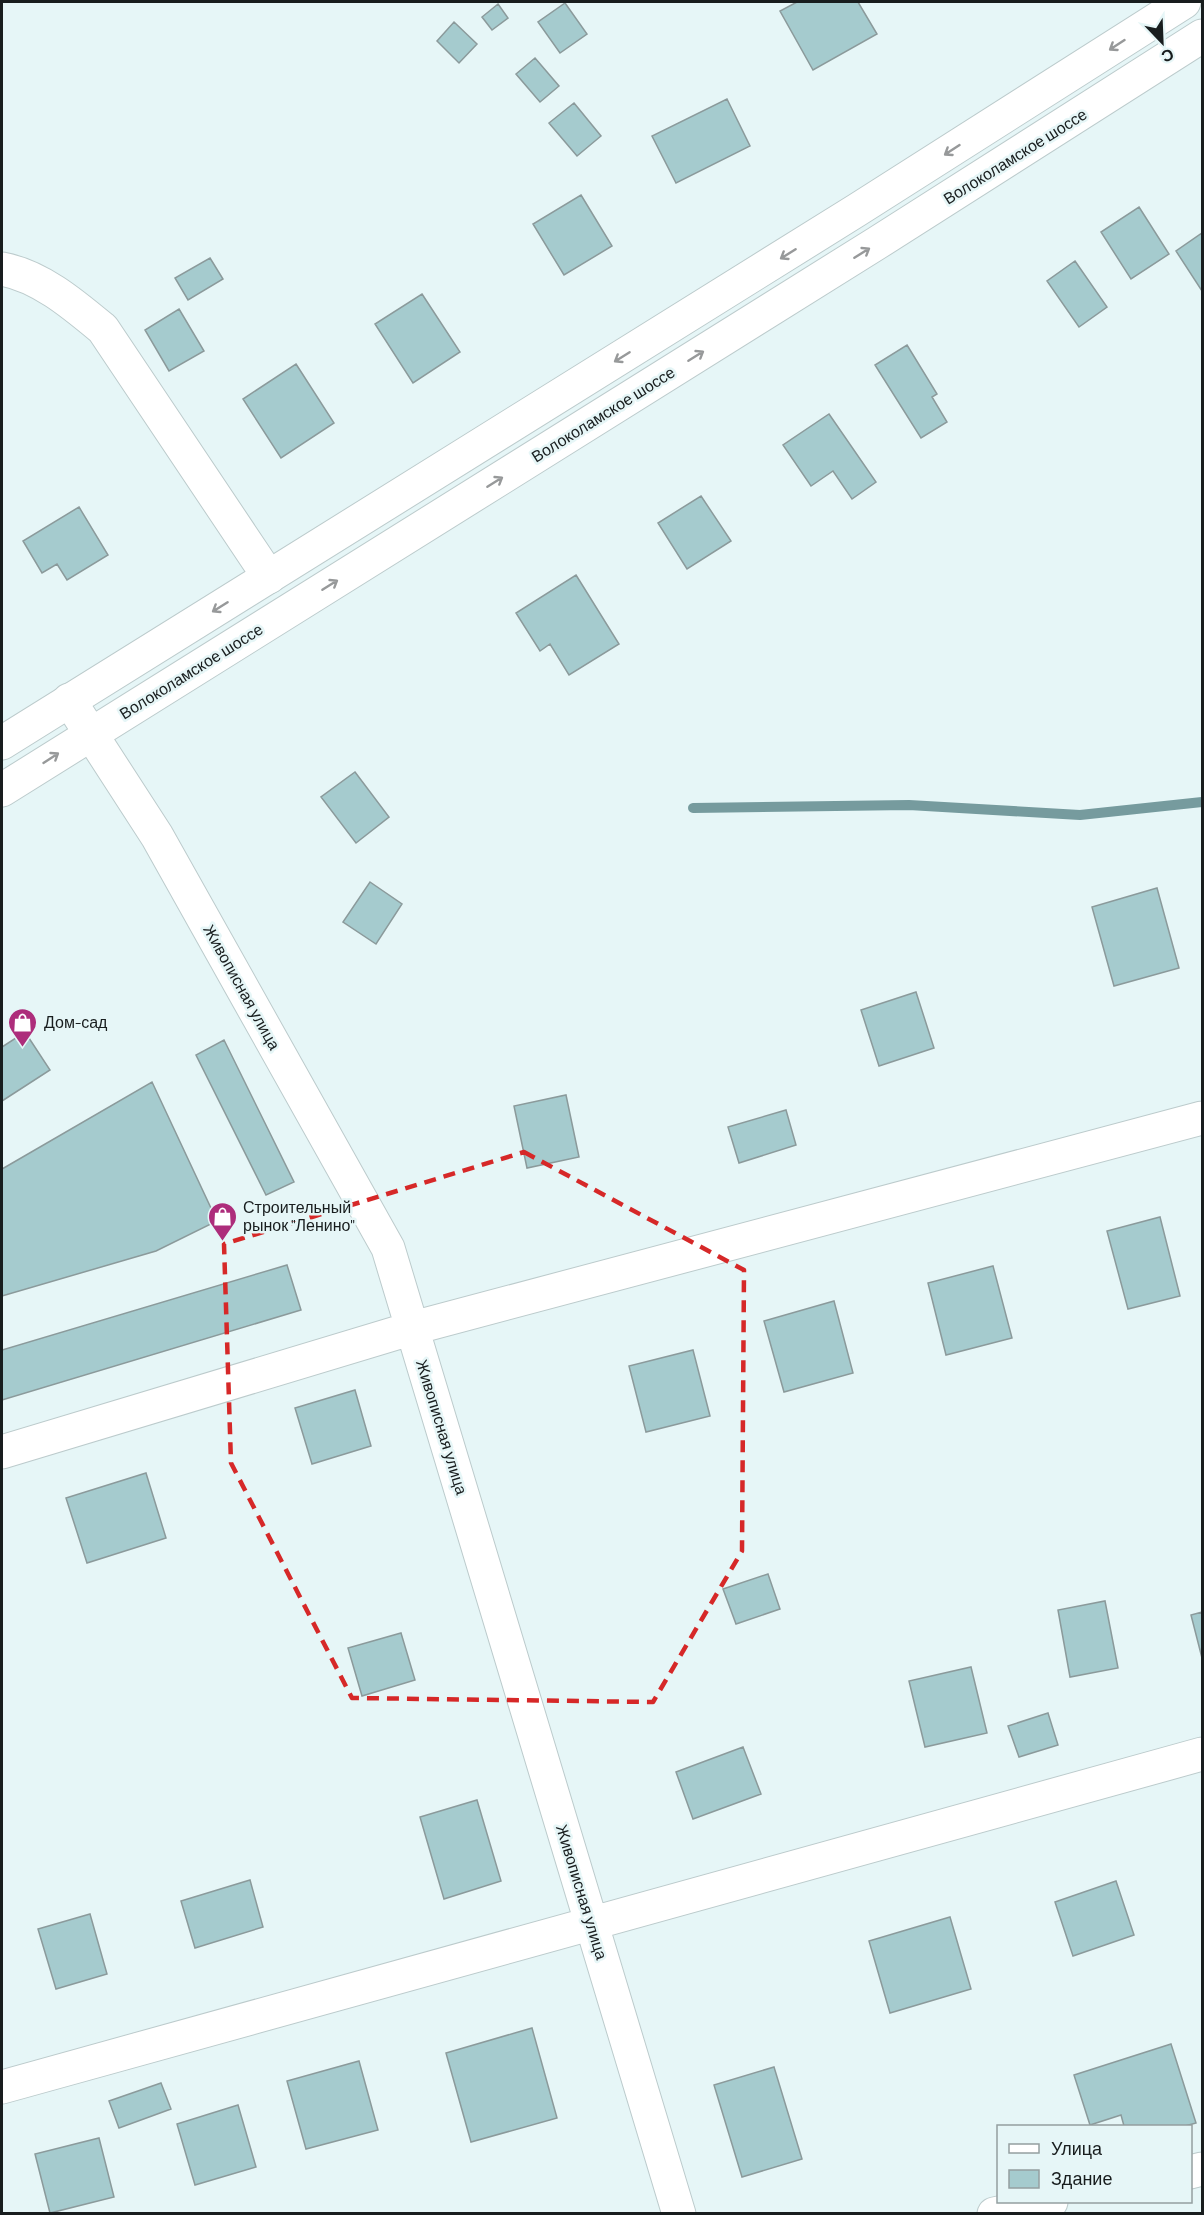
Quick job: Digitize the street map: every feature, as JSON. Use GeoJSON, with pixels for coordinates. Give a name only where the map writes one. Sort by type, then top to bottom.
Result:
{"type":"FeatureCollection","features":[{"type":"Feature","properties":{"kind":"main road"},"geometry":{"type":"LineString","coordinates":[[2,743],[858,210],[1184,2]]}},
{"type":"Feature","properties":{"kind":"main road","name":"Волоколамское шоссе"},"geometry":{"type":"LineString","coordinates":[[2,790],[1203,36]]}},
{"type":"Feature","properties":{"kind":"main road"},"geometry":{"type":"LineString","coordinates":[[2,269],[21,273],[71,303],[103,329],[269,577]]}},
{"type":"Feature","properties":{"kind":"main road","name":"Живописная улица"},"geometry":{"type":"LineString","coordinates":[[69,700],[157,836],[388,1248],[679,2214]]}},
{"type":"Feature","properties":{"kind":"main road"},"geometry":{"type":"LineString","coordinates":[[2,1452],[413,1328],[1203,1118]]}},
{"type":"Feature","properties":{"kind":"main road"},"geometry":{"type":"LineString","coordinates":[[2,2087],[1203,1754]]}},
{"type":"Feature","properties":{"kind":"main road"},"geometry":{"type":"LineString","coordinates":[[994,2214],[1046,2203]]}},
{"type":"Feature","properties":{"kind":"highlighted area"},"geometry":{"type":"Polygon","coordinates":[[[524,1152],[744,1270],[742,1551],[653,1702],[352,1698],[231,1463],[224,1244],[524,1152]]]}},
{"type":"Feature","properties":{"kind":"building"},"geometry":{"type":"Polygon","coordinates":[[[797,2],[858,2],[877,34],[813,70],[780,11],[797,2]]]}},
{"type":"Feature","properties":{"kind":"building"},"geometry":{"type":"Polygon","coordinates":[[[565,3],[587,34],[560,53],[538,22],[565,3]]]}},
{"type":"Feature","properties":{"kind":"building"},"geometry":{"type":"Polygon","coordinates":[[[498,4],[508,18],[492,30],[482,17],[498,4]]]}},
{"type":"Feature","properties":{"kind":"building"},"geometry":{"type":"Polygon","coordinates":[[[454,22],[477,44],[459,63],[437,41],[454,22]]]}},
{"type":"Feature","properties":{"kind":"building"},"geometry":{"type":"Polygon","coordinates":[[[535,58],[559,86],[540,102],[516,74],[535,58]]]}},
{"type":"Feature","properties":{"kind":"building"},"geometry":{"type":"Polygon","coordinates":[[[727,99],[750,146],[676,183],[652,136],[727,99]]]}},
{"type":"Feature","properties":{"kind":"building"},"geometry":{"type":"Polygon","coordinates":[[[574,103],[601,136],[577,156],[549,123],[574,103]]]}},
{"type":"Feature","properties":{"kind":"building"},"geometry":{"type":"Polygon","coordinates":[[[581,195],[612,246],[564,275],[533,224],[581,195]]]}},
{"type":"Feature","properties":{"kind":"building"},"geometry":{"type":"Polygon","coordinates":[[[1139,207],[1169,254],[1131,279],[1101,232],[1139,207]]]}},
{"type":"Feature","properties":{"kind":"building"},"geometry":{"type":"Polygon","coordinates":[[[1202,233],[1202,291],[1176,251],[1202,233]]]}},
{"type":"Feature","properties":{"kind":"building"},"geometry":{"type":"Polygon","coordinates":[[[210,258],[223,279],[188,300],[175,278],[210,258]]]}},
{"type":"Feature","properties":{"kind":"building"},"geometry":{"type":"Polygon","coordinates":[[[1075,261],[1107,307],[1079,327],[1047,281],[1075,261]]]}},
{"type":"Feature","properties":{"kind":"building"},"geometry":{"type":"Polygon","coordinates":[[[422,294],[460,352],[413,383],[375,324],[422,294]]]}},
{"type":"Feature","properties":{"kind":"building"},"geometry":{"type":"Polygon","coordinates":[[[179,309],[204,351],[169,371],[145,330],[179,309]]]}},
{"type":"Feature","properties":{"kind":"building"},"geometry":{"type":"Polygon","coordinates":[[[907,345],[937,394],[932,397],[947,422],[921,438],[875,365],[907,345]]]}},
{"type":"Feature","properties":{"kind":"building"},"geometry":{"type":"Polygon","coordinates":[[[296,364],[334,423],[281,458],[243,399],[296,364]]]}},
{"type":"Feature","properties":{"kind":"building"},"geometry":{"type":"Polygon","coordinates":[[[829,414],[876,482],[852,499],[833,471],[811,486],[783,445],[829,414]]]}},
{"type":"Feature","properties":{"kind":"building"},"geometry":{"type":"Polygon","coordinates":[[[701,496],[731,541],[687,569],[658,523],[701,496]]]}},
{"type":"Feature","properties":{"kind":"building"},"geometry":{"type":"Polygon","coordinates":[[[79,507],[108,555],[67,580],[57,564],[42,573],[23,541],[79,507]]]}},
{"type":"Feature","properties":{"kind":"building"},"geometry":{"type":"Polygon","coordinates":[[[576,575],[619,644],[569,675],[550,644],[540,651],[516,613],[576,575]]]}},
{"type":"Feature","properties":{"kind":"building"},"geometry":{"type":"Polygon","coordinates":[[[355,772],[389,817],[356,843],[321,797],[355,772]]]}},
{"type":"Feature","properties":{"kind":"building"},"geometry":{"type":"Polygon","coordinates":[[[370,882],[402,904],[376,944],[343,922],[370,882]]]}},
{"type":"Feature","properties":{"kind":"building"},"geometry":{"type":"Polygon","coordinates":[[[1157,888],[1179,968],[1114,986],[1092,907],[1157,888]]]}},
{"type":"Feature","properties":{"kind":"building"},"geometry":{"type":"Polygon","coordinates":[[[916,992],[934,1048],[879,1066],[861,1010],[916,992]]]}},
{"type":"Feature","properties":{"kind":"building"},"geometry":{"type":"Polygon","coordinates":[[[25,1032],[50,1070],[2,1101],[2,1047],[25,1032]]]}},
{"type":"Feature","properties":{"kind":"building"},"geometry":{"type":"Polygon","coordinates":[[[224,1040],[294,1182],[266,1195],[196,1055],[224,1040]]]}},
{"type":"Feature","properties":{"kind":"building"},"geometry":{"type":"Polygon","coordinates":[[[152,1082],[217,1221],[156,1251],[2,1296],[2,1169],[152,1082]]]}},
{"type":"Feature","properties":{"kind":"building"},"geometry":{"type":"Polygon","coordinates":[[[566,1095],[579,1157],[527,1168],[514,1106],[566,1095]]]}},
{"type":"Feature","properties":{"kind":"building"},"geometry":{"type":"Polygon","coordinates":[[[786,1110],[796,1145],[739,1163],[728,1127],[786,1110]]]}},
{"type":"Feature","properties":{"kind":"building"},"geometry":{"type":"Polygon","coordinates":[[[1160,1217],[1180,1296],[1128,1309],[1107,1231],[1160,1217]]]}},
{"type":"Feature","properties":{"kind":"building"},"geometry":{"type":"Polygon","coordinates":[[[287,1265],[301,1310],[2,1400],[2,1350],[287,1265]]]}},
{"type":"Feature","properties":{"kind":"building"},"geometry":{"type":"Polygon","coordinates":[[[993,1266],[1012,1338],[946,1355],[928,1283],[993,1266]]]}},
{"type":"Feature","properties":{"kind":"building"},"geometry":{"type":"Polygon","coordinates":[[[834,1301],[853,1373],[784,1392],[764,1321],[834,1301]]]}},
{"type":"Feature","properties":{"kind":"building"},"geometry":{"type":"Polygon","coordinates":[[[693,1350],[710,1416],[646,1432],[629,1366],[693,1350]]]}},
{"type":"Feature","properties":{"kind":"building"},"geometry":{"type":"Polygon","coordinates":[[[355,1390],[371,1446],[312,1464],[295,1408],[355,1390]]]}},
{"type":"Feature","properties":{"kind":"building"},"geometry":{"type":"Polygon","coordinates":[[[146,1473],[166,1538],[87,1563],[66,1498],[146,1473]]]}},
{"type":"Feature","properties":{"kind":"building"},"geometry":{"type":"Polygon","coordinates":[[[768,1574],[780,1609],[736,1624],[723,1589],[768,1574]]]}},
{"type":"Feature","properties":{"kind":"building"},"geometry":{"type":"Polygon","coordinates":[[[1105,1601],[1118,1668],[1070,1677],[1058,1610],[1105,1601]]]}},
{"type":"Feature","properties":{"kind":"building"},"geometry":{"type":"Polygon","coordinates":[[[1202,1612],[1202,1658],[1191,1615],[1202,1612]]]}},
{"type":"Feature","properties":{"kind":"building"},"geometry":{"type":"Polygon","coordinates":[[[401,1633],[415,1680],[362,1696],[348,1648],[401,1633]]]}},
{"type":"Feature","properties":{"kind":"building"},"geometry":{"type":"Polygon","coordinates":[[[971,1667],[987,1733],[925,1747],[909,1681],[971,1667]]]}},
{"type":"Feature","properties":{"kind":"building"},"geometry":{"type":"Polygon","coordinates":[[[1048,1713],[1058,1745],[1019,1757],[1008,1726],[1048,1713]]]}},
{"type":"Feature","properties":{"kind":"building"},"geometry":{"type":"Polygon","coordinates":[[[743,1747],[761,1794],[693,1819],[676,1772],[743,1747]]]}},
{"type":"Feature","properties":{"kind":"building"},"geometry":{"type":"Polygon","coordinates":[[[477,1800],[501,1881],[444,1899],[420,1817],[477,1800]]]}},
{"type":"Feature","properties":{"kind":"building"},"geometry":{"type":"Polygon","coordinates":[[[250,1880],[263,1927],[195,1948],[181,1901],[250,1880]]]}},
{"type":"Feature","properties":{"kind":"building"},"geometry":{"type":"Polygon","coordinates":[[[1116,1881],[1134,1935],[1073,1956],[1055,1902],[1116,1881]]]}},
{"type":"Feature","properties":{"kind":"building"},"geometry":{"type":"Polygon","coordinates":[[[90,1914],[107,1974],[56,1989],[38,1929],[90,1914]]]}},
{"type":"Feature","properties":{"kind":"building"},"geometry":{"type":"Polygon","coordinates":[[[950,1917],[971,1989],[890,2013],[869,1941],[950,1917]]]}},
{"type":"Feature","properties":{"kind":"building"},"geometry":{"type":"Polygon","coordinates":[[[532,2028],[557,2118],[471,2142],[446,2053],[532,2028]]]}},
{"type":"Feature","properties":{"kind":"building"},"geometry":{"type":"Polygon","coordinates":[[[1171,2044],[1196,2123],[1124,2125],[1121,2115],[1090,2125],[1074,2075],[1171,2044]]]}},
{"type":"Feature","properties":{"kind":"building"},"geometry":{"type":"Polygon","coordinates":[[[359,2061],[378,2130],[306,2149],[287,2081],[359,2061]]]}},
{"type":"Feature","properties":{"kind":"building"},"geometry":{"type":"Polygon","coordinates":[[[774,2067],[802,2159],[742,2177],[714,2085],[774,2067]]]}},
{"type":"Feature","properties":{"kind":"building"},"geometry":{"type":"Polygon","coordinates":[[[161,2083],[171,2109],[119,2128],[109,2101],[161,2083]]]}},
{"type":"Feature","properties":{"kind":"building"},"geometry":{"type":"Polygon","coordinates":[[[238,2105],[256,2167],[195,2185],[177,2124],[238,2105]]]}},
{"type":"Feature","properties":{"kind":"building"},"geometry":{"type":"Polygon","coordinates":[[[99,2138],[114,2197],[50,2213],[35,2154],[99,2138]]]}},
{"type":"Feature","properties":{"kind":"waterway"},"geometry":{"type":"LineString","coordinates":[[693,808],[909,805],[1080,815],[1202,802]]}},
{"type":"Feature","properties":{"kind":"place","name":"Дом-сад"},"geometry":{"type":"Point","coordinates":[23,1048]}},
{"type":"Feature","properties":{"kind":"place","name":"Строительный рынок \"Ленино\""},"geometry":{"type":"Point","coordinates":[222,1242]}}]}
